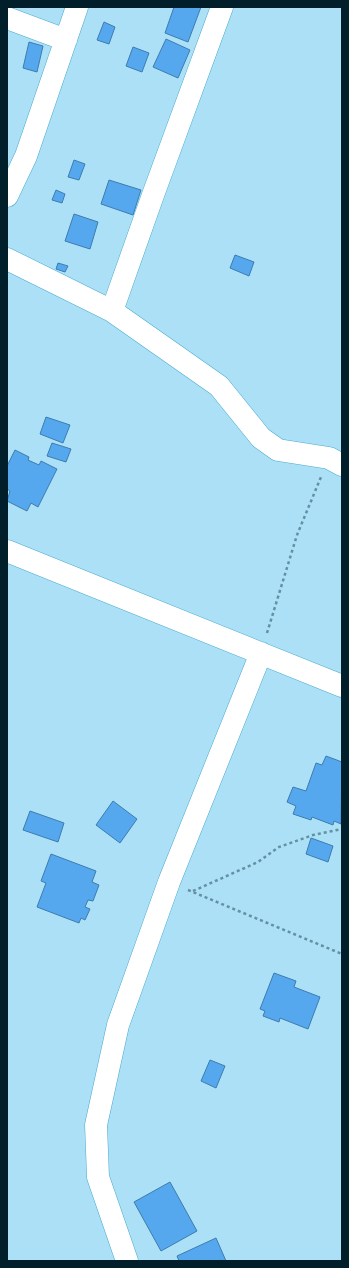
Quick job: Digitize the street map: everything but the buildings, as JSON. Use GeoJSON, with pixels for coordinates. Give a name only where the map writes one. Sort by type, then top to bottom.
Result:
{"type":"FeatureCollection","features":[{"type":"Feature","properties":{"kind":"street"},"geometry":{"type":"LineString","coordinates":[[7,196],[26,156],[77,7]]}},
{"type":"Feature","properties":{"kind":"street"},"geometry":{"type":"LineString","coordinates":[[112,311],[222,7]]}},
{"type":"Feature","properties":{"kind":"street"},"geometry":{"type":"LineString","coordinates":[[7,18],[66,40]]}},
{"type":"Feature","properties":{"kind":"street"},"geometry":{"type":"LineString","coordinates":[[7,259],[112,311],[219,386],[261,438],[278,450],[336,462]]}},
{"type":"Feature","properties":{"kind":"street"},"geometry":{"type":"LineString","coordinates":[[7,551],[342,686]]}},
{"type":"Feature","properties":{"kind":"street"},"geometry":{"type":"LineString","coordinates":[[127,1261],[98,1177],[96,1125],[118,1025],[169,882],[261,653]]}},
{"type":"Feature","properties":{"kind":"path"},"geometry":{"type":"LineString","coordinates":[[261,653],[297,535],[336,462]]}},
{"type":"Feature","properties":{"kind":"path"},"geometry":{"type":"LineString","coordinates":[[193,891],[258,862],[279,847],[313,835],[342,829]]}},
{"type":"Feature","properties":{"kind":"path"},"geometry":{"type":"LineString","coordinates":[[169,882],[342,954]]}}]}
